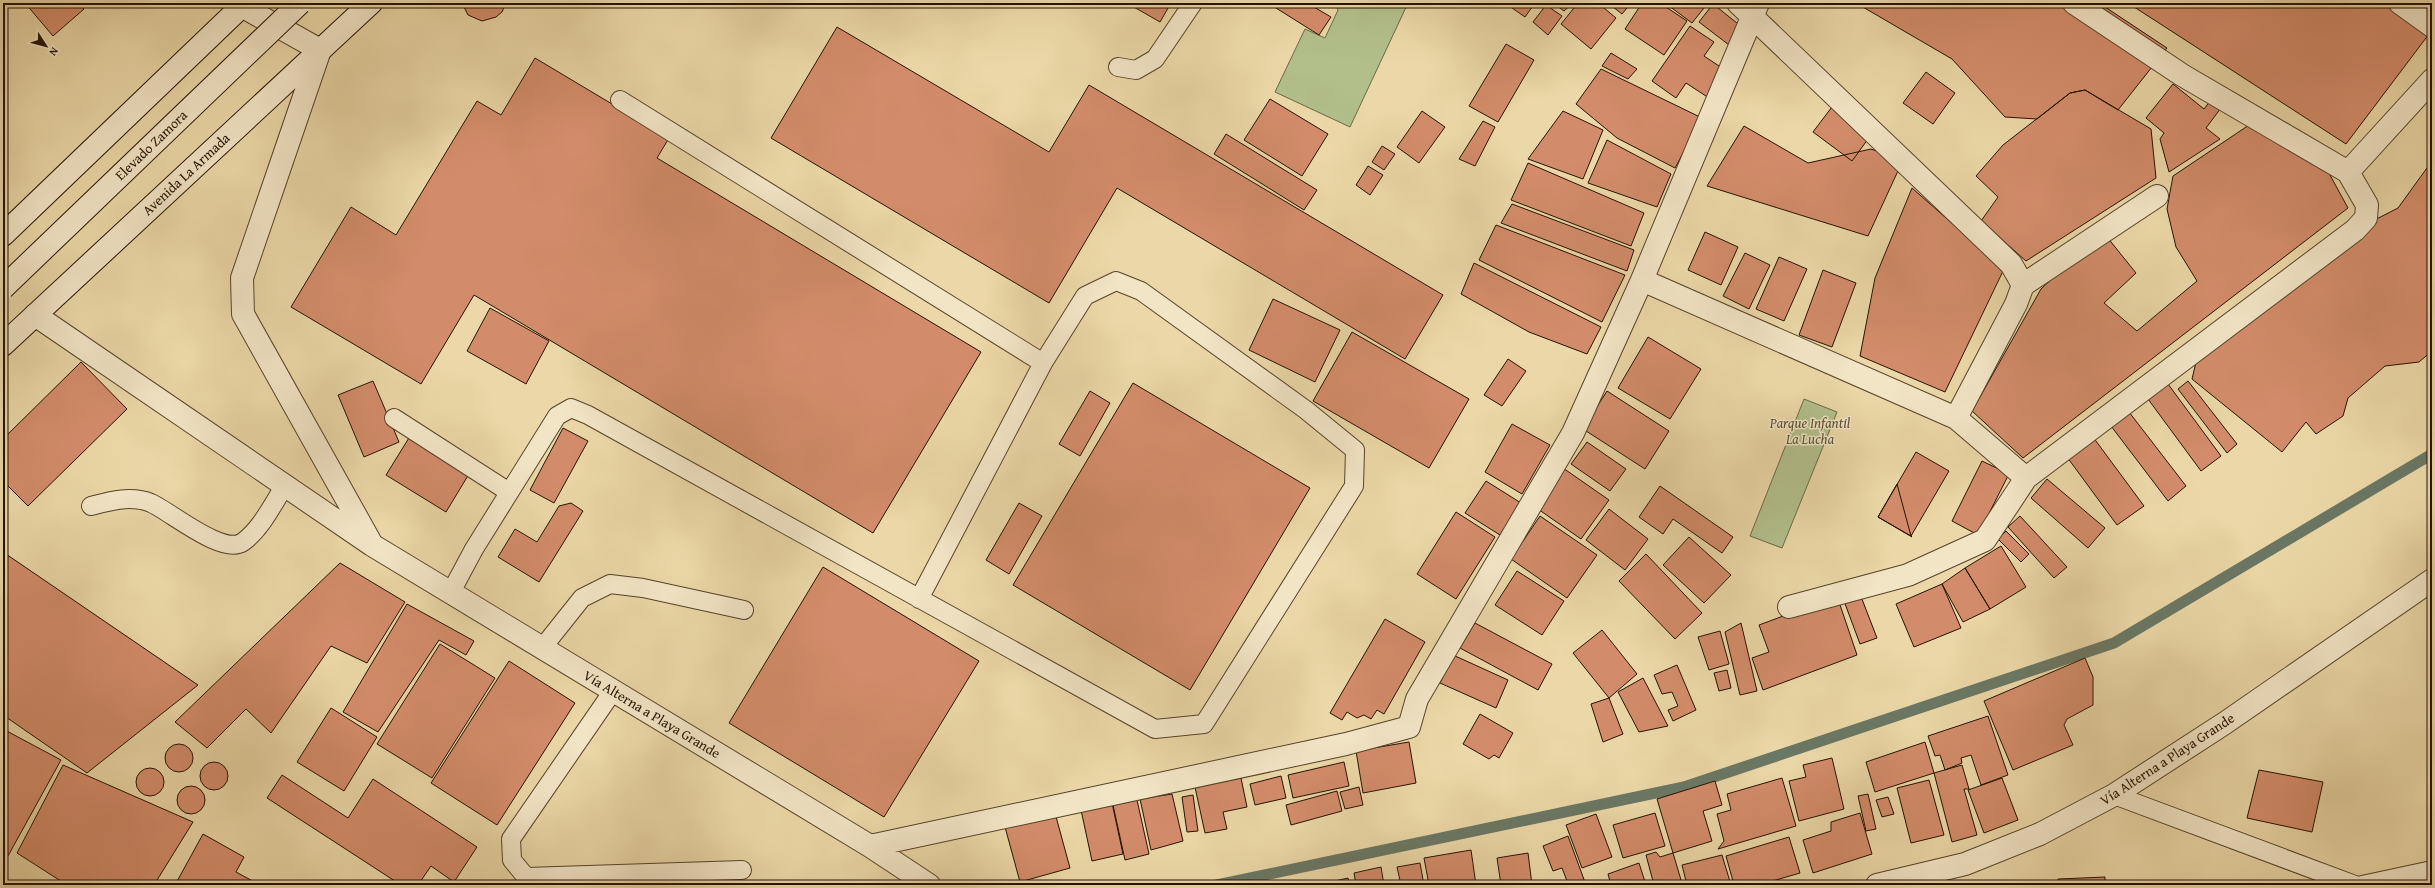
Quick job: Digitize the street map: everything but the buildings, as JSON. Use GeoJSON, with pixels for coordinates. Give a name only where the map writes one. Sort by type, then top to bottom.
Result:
{"type":"FeatureCollection","features":[{"type":"Feature","properties":{"kind":"street","name":"Elevado Zamora"},"geometry":{"type":"LineString","coordinates":[[3,288],[300,3]]}},
{"type":"Feature","properties":{"kind":"street","name":"Avenida La Armada"},"geometry":{"type":"LineString","coordinates":[[3,345],[371,3]]}},
{"type":"Feature","properties":{"kind":"street"},"geometry":{"type":"LineString","coordinates":[[1789,608],[1908,575],[1985,540],[2026,478],[2355,230],[2366,218],[2367,205],[2348,172],[2182,75],[2074,3]]}},
{"type":"Feature","properties":{"kind":"street"},"geometry":{"type":"LineString","coordinates":[[2400,3],[2432,26]]}},
{"type":"Feature","properties":{"kind":"street"},"geometry":{"type":"LineString","coordinates":[[3,235],[241,4],[320,50],[242,278],[243,314],[372,545]]}},
{"type":"Feature","properties":{"kind":"street"},"geometry":{"type":"LineString","coordinates":[[870,846],[1346,744],[1410,727],[1416,699],[1573,433],[1642,280],[1750,7],[2011,264],[2023,285]]}},
{"type":"Feature","properties":{"kind":"street"},"geometry":{"type":"LineString","coordinates":[[2348,172],[2432,80]]}},
{"type":"Feature","properties":{"kind":"street"},"geometry":{"type":"LineString","coordinates":[[1956,418],[2016,304],[2023,285],[2157,196]]}},
{"type":"Feature","properties":{"kind":"street"},"geometry":{"type":"LineString","coordinates":[[1642,280],[1956,418],[2026,478]]}},
{"type":"Feature","properties":{"kind":"street","name":"Vía Alterna a Playa Grande"},"geometry":{"type":"LineString","coordinates":[[35,314],[372,545],[543,646],[613,691],[870,846],[929,885]]}},
{"type":"Feature","properties":{"kind":"street","name":"Vía Alterna a Playa Grande"},"geometry":{"type":"LineString","coordinates":[[1877,885],[1966,864],[2040,834],[2114,795],[2225,723],[2432,580]]}},
{"type":"Feature","properties":{"kind":"lane"},"geometry":{"type":"LineString","coordinates":[[1118,66],[1136,70],[1155,59],[1193,3]]}},
{"type":"Feature","properties":{"kind":"lane"},"geometry":{"type":"LineString","coordinates":[[620,100],[1043,363]]}},
{"type":"Feature","properties":{"kind":"lane"},"geometry":{"type":"LineString","coordinates":[[451,592],[474,549],[557,416],[571,408],[595,419],[919,599],[1155,729],[1204,724],[1354,486],[1355,450],[1306,410],[1141,291],[1116,281],[1085,296],[1043,363],[919,599]]}},
{"type":"Feature","properties":{"kind":"lane"},"geometry":{"type":"LineString","coordinates":[[394,418],[509,492]]}},
{"type":"Feature","properties":{"kind":"lane"},"geometry":{"type":"LineString","coordinates":[[91,506],[124,498],[150,503],[222,544],[242,543],[254,531],[285,485]]}},
{"type":"Feature","properties":{"kind":"lane"},"geometry":{"type":"LineString","coordinates":[[543,646],[582,598],[610,584],[643,588],[744,610]]}},
{"type":"Feature","properties":{"kind":"lane"},"geometry":{"type":"LineString","coordinates":[[613,691],[511,839],[512,860],[526,877],[742,870]]}},
{"type":"Feature","properties":{"kind":"lane"},"geometry":{"type":"LineString","coordinates":[[2114,795],[2355,885]]}},
{"type":"Feature","properties":{"kind":"lane"},"geometry":{"type":"LineString","coordinates":[[2362,885],[2432,870]]}},
{"type":"Feature","properties":{"kind":"green space"},"geometry":{"type":"Polygon","coordinates":[[[1334,3],[1408,3],[1350,127],[1275,92],[1305,29],[1325,38],[1338,10],[1334,3]]]}},
{"type":"Feature","properties":{"kind":"green space","name":"Parque Infantil La Lucha"},"geometry":{"type":"Polygon","coordinates":[[[1804,399],[1837,412],[1782,548],[1750,536],[1804,399]]]}},
{"type":"Feature","properties":{"kind":"waterway"},"geometry":{"type":"LineString","coordinates":[[1217,885],[1684,787],[2114,643],[2432,454]]}}]}
